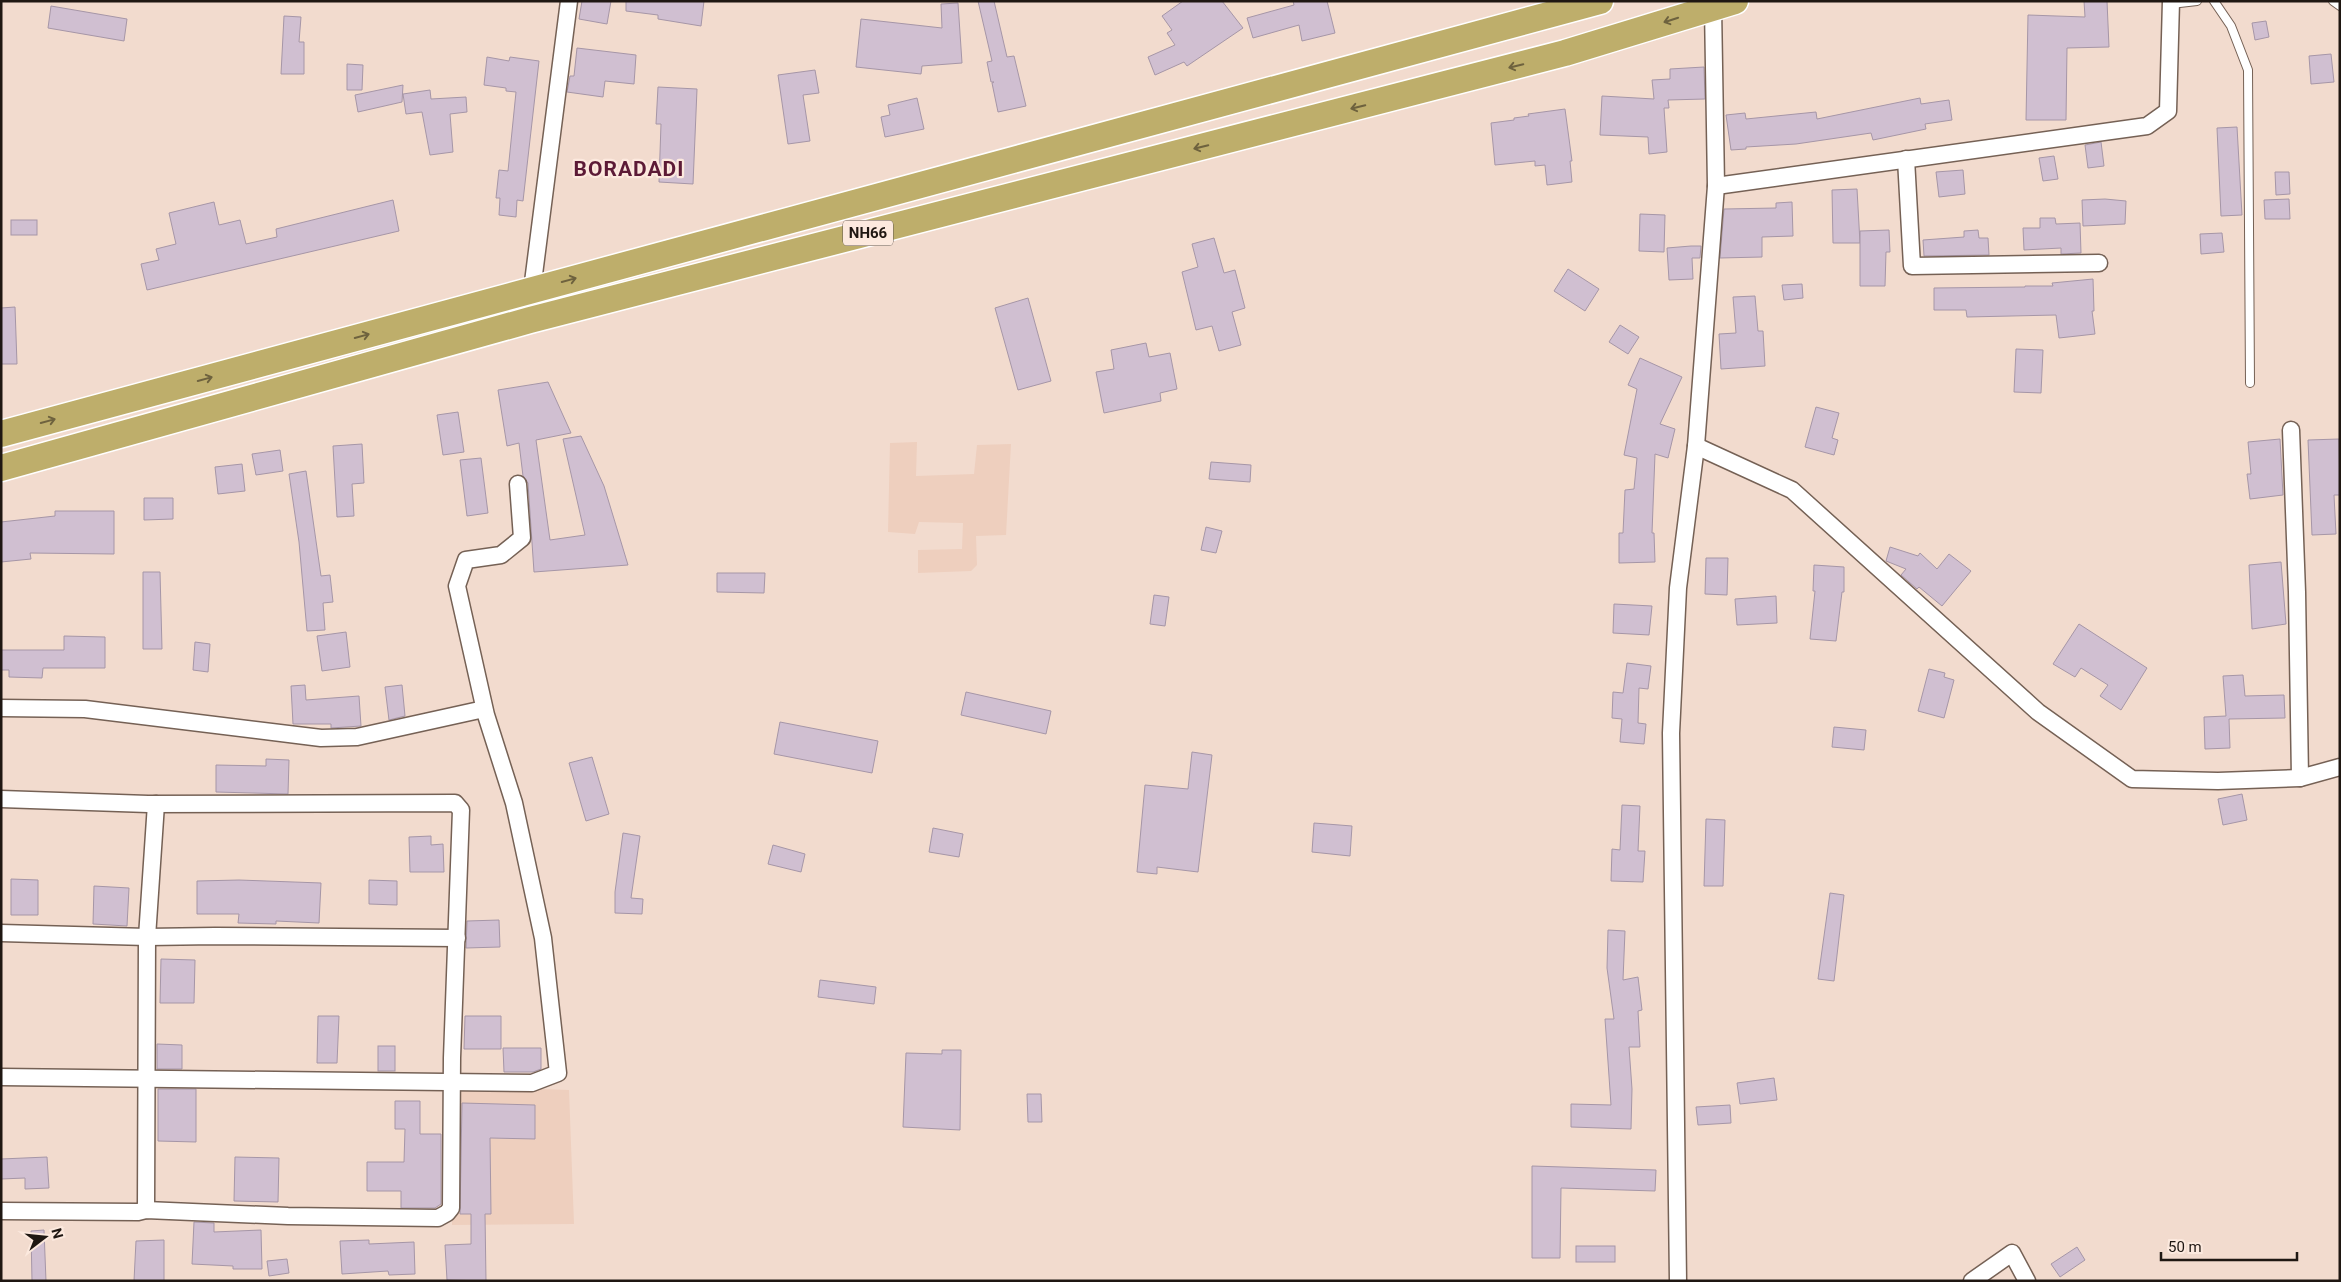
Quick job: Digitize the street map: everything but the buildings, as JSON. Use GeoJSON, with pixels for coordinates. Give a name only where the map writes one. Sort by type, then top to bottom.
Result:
{"type":"FeatureCollection","features":[{"type":"Feature","properties":{"kind":"highway","name":"NH66"},"geometry":{"type":"LineString","coordinates":[[1,434],[1600,1]]}},
{"type":"Feature","properties":{"kind":"highway","name":"NH66"},"geometry":{"type":"LineString","coordinates":[[1,468],[530,320],[1565,53],[1724,4]]}},
{"type":"Feature","properties":{"kind":"street"},"geometry":{"type":"LineString","coordinates":[[532,290],[569,1]]}},
{"type":"Feature","properties":{"kind":"street"},"geometry":{"type":"LineString","coordinates":[[1716,186],[2146,126],[2168,111],[2171,3]]}},
{"type":"Feature","properties":{"kind":"street"},"geometry":{"type":"LineString","coordinates":[[1678,1281],[1671,733],[1678,588],[1696,446],[1716,186],[1724,4]]}},
{"type":"Feature","properties":{"kind":"street"},"geometry":{"type":"LineString","coordinates":[[1906,159],[1912,266],[2100,263]]}},
{"type":"Feature","properties":{"kind":"street"},"geometry":{"type":"LineString","coordinates":[[2291,430],[2297,592],[2300,778]]}},
{"type":"Feature","properties":{"kind":"street"},"geometry":{"type":"LineString","coordinates":[[1696,446],[1792,490],[2038,712],[2132,779],[2218,781],[2300,778],[2340,767]]}},
{"type":"Feature","properties":{"kind":"street"},"geometry":{"type":"LineString","coordinates":[[1,1077],[532,1083],[558,1073],[543,938],[514,803],[484,709],[457,586],[466,560],[501,554],[522,538],[518,484]]}},
{"type":"Feature","properties":{"kind":"street"},"geometry":{"type":"LineString","coordinates":[[1,708],[85,709],[321,738],[358,737],[484,709]]}},
{"type":"Feature","properties":{"kind":"street"},"geometry":{"type":"LineString","coordinates":[[1,799],[156,804],[455,803],[461,810],[452,1082],[451,1208],[447,1213],[438,1218],[288,1216],[146,1210],[138,1212],[1,1211]]}},
{"type":"Feature","properties":{"kind":"street"},"geometry":{"type":"LineString","coordinates":[[146,1210],[147,937],[156,804]]}},
{"type":"Feature","properties":{"kind":"street"},"geometry":{"type":"LineString","coordinates":[[1,934],[147,937],[457,938]]}},
{"type":"Feature","properties":{"kind":"street"},"geometry":{"type":"LineString","coordinates":[[1972,1281],[2012,1253],[2026,1281]]}},
{"type":"Feature","properties":{"kind":"lane"},"geometry":{"type":"LineString","coordinates":[[2171,3],[2197,1]]}},
{"type":"Feature","properties":{"kind":"lane"},"geometry":{"type":"LineString","coordinates":[[2214,1],[2231,26],[2248,70],[2250,383]]}},
{"type":"Feature","properties":{"kind":"lane"},"geometry":{"type":"LineString","coordinates":[[2333,1],[2340,6]]}},
{"type":"Feature","properties":{"kind":"shaded area"},"geometry":{"type":"Polygon","coordinates":[[[917,442],[916,476],[974,474],[977,445],[1011,444],[1006,535],[976,536],[977,565],[971,571],[918,573],[918,550],[962,549],[963,523],[919,522],[915,534],[888,532],[890,443],[917,442]]]}},
{"type":"Feature","properties":{"kind":"shaded area"},"geometry":{"type":"Polygon","coordinates":[[[457,1086],[569,1090],[574,1224],[452,1225],[453,1109],[457,1086]]]}},
{"type":"Feature","properties":{"kind":"district","name":"BORADADI"},"geometry":{"type":"Point","coordinates":[629,169]}}]}
